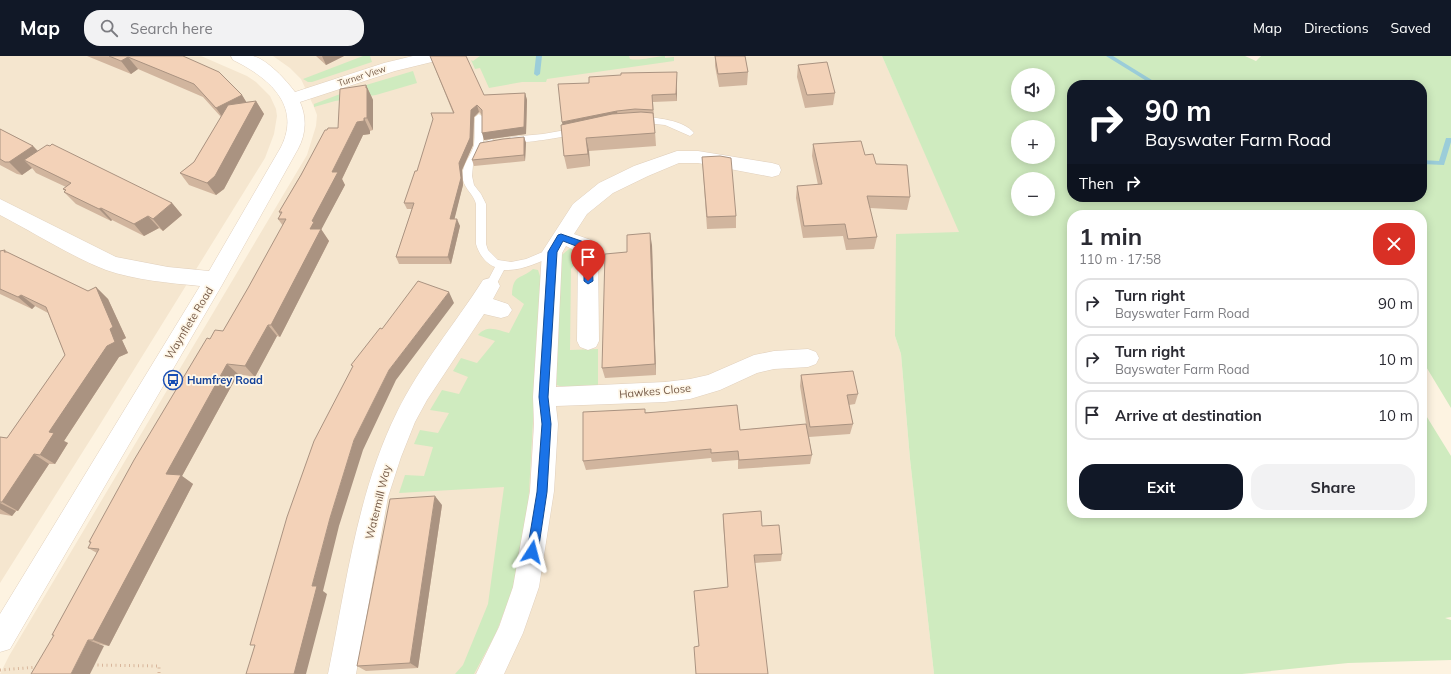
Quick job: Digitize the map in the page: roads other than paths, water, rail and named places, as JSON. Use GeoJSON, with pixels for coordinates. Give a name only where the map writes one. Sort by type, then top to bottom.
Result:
{"type":"FeatureCollection","features":[{"type":"Feature","properties":{"kind":"street","name":"Waynflete Road"},"geometry":{"type":"LineString","coordinates":[[0,639],[215,279],[287,153],[295,136],[296,118],[292,99],[278,82],[264,69],[239,56]]}},
{"type":"Feature","properties":{"kind":"street","name":"Turner View"},"geometry":{"type":"LineString","coordinates":[[292,99],[390,67],[434,56]]}},
{"type":"Feature","properties":{"kind":"street"},"geometry":{"type":"LineString","coordinates":[[490,674],[510,633],[526,587],[542,492],[546,424],[544,397],[557,245],[580,209],[606,188],[641,171],[677,157],[698,157],[772,170]]}},
{"type":"Feature","properties":{"kind":"street"},"geometry":{"type":"LineString","coordinates":[[1,208],[96,257],[113,264],[168,275],[215,279]]}},
{"type":"Feature","properties":{"kind":"street"},"geometry":{"type":"LineString","coordinates":[[557,245],[584,245],[588,251],[588,341]]}},
{"type":"Feature","properties":{"kind":"street","name":"Watermill Way"},"geometry":{"type":"LineString","coordinates":[[342,674],[376,498],[384,471],[406,418],[418,394],[493,292]]}},
{"type":"Feature","properties":{"kind":"street","name":"Hawkes Close"},"geometry":{"type":"LineString","coordinates":[[544,397],[665,392],[690,389],[712,383],[754,364],[774,360],[808,358]]}},
{"type":"Feature","properties":{"kind":"lane"},"geometry":{"type":"LineString","coordinates":[[479,117],[478,146],[470,160],[467,170],[470,186],[482,204],[481,246],[491,261],[493,292]]}},
{"type":"Feature","properties":{"kind":"lane"},"geometry":{"type":"LineString","coordinates":[[632,120],[664,121],[678,126],[690,133]]}},
{"type":"Feature","properties":{"kind":"lane"},"geometry":{"type":"LineString","coordinates":[[478,146],[492,142],[543,137],[589,128]]}},
{"type":"Feature","properties":{"kind":"lane"},"geometry":{"type":"LineString","coordinates":[[493,292],[522,265],[557,245]]}},
{"type":"Feature","properties":{"kind":"waterway"},"geometry":{"type":"LineString","coordinates":[[537,74],[539,56]]}},
{"type":"Feature","properties":{"kind":"waterway"},"geometry":{"type":"LineString","coordinates":[[1109,56],[1149,80]]}},
{"type":"Feature","properties":{"kind":"waterway"},"geometry":{"type":"LineString","coordinates":[[1427,162],[1442,163],[1448,140],[1451,140]]}},
{"type":"Feature","properties":{"kind":"place","name":"Humfrey Road"},"geometry":{"type":"Point","coordinates":[173,380]}}]}
